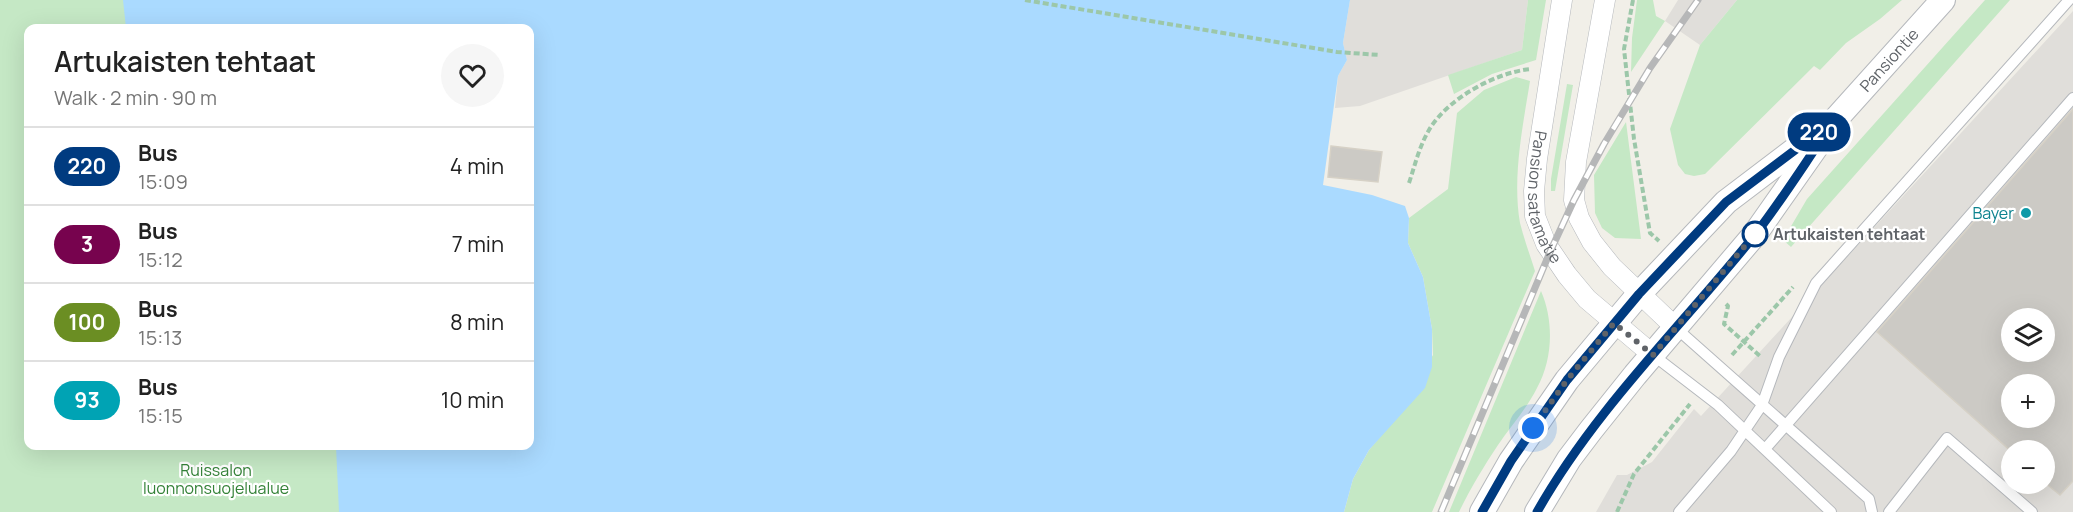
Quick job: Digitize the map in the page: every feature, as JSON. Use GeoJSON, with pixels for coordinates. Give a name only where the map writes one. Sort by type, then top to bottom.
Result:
{"type":"FeatureCollection","features":[{"type":"Feature","properties":{"kind":"street","name":"Pansion satamatie"},"geometry":{"type":"LineString","coordinates":[[1562,0],[1537,159],[1534,191],[1535,216],[1546,244],[1587,299],[1653,355]]}},
{"type":"Feature","properties":{"kind":"street","name":"Pansion satamatie"},"geometry":{"type":"LineString","coordinates":[[1605,0],[1576,162],[1574,200],[1579,218],[1592,242],[1612,267],[1676,328]]}},
{"type":"Feature","properties":{"kind":"street","name":"Pansiontie"},"geometry":{"type":"LineString","coordinates":[[1537,512],[1575,452],[1755,234],[1835,120],[1943,0]]}},
{"type":"Feature","properties":{"kind":"street","name":"Pansiontie"},"geometry":{"type":"LineString","coordinates":[[1482,512],[1533,428],[1567,380],[1639,294],[1726,202],[1835,120]]}},
{"type":"Feature","properties":{"kind":"lane"},"geometry":{"type":"LineString","coordinates":[[1678,512],[1731,451],[1762,405],[1774,369],[1816,283],[2069,0]]}},
{"type":"Feature","properties":{"kind":"lane"},"geometry":{"type":"LineString","coordinates":[[1765,449],[2073,98]]}},
{"type":"Feature","properties":{"kind":"lane"},"geometry":{"type":"LineString","coordinates":[[1676,328],[1869,499],[1872,512]]}},
{"type":"Feature","properties":{"kind":"lane"},"geometry":{"type":"LineString","coordinates":[[1653,355],[1718,405],[1831,512]]}},
{"type":"Feature","properties":{"kind":"lane"},"geometry":{"type":"LineString","coordinates":[[1888,512],[1947,438],[2032,512]]}},
{"type":"Feature","properties":{"kind":"path"},"geometry":{"type":"LineString","coordinates":[[1026,0],[1337,52],[1380,55]]}},
{"type":"Feature","properties":{"kind":"path"},"geometry":{"type":"LineString","coordinates":[[1633,0],[1624,49],[1634,139],[1650,233]]}},
{"type":"Feature","properties":{"kind":"path"},"geometry":{"type":"LineString","coordinates":[[1409,183],[1419,149],[1430,128],[1445,110],[1472,90],[1500,76],[1522,70],[1550,71]]}},
{"type":"Feature","properties":{"kind":"path"},"geometry":{"type":"LineString","coordinates":[[1728,306],[1724,324],[1774,369]]}},
{"type":"Feature","properties":{"kind":"shaded area"},"geometry":{"type":"Polygon","coordinates":[[[1350,0],[1528,0],[1522,50],[1360,106],[1335,108],[1338,76],[1347,60],[1343,43],[1350,0]]]}},
{"type":"Feature","properties":{"kind":"shaded area"},"geometry":{"type":"Polygon","coordinates":[[[1678,0],[1737,0],[1700,45],[1665,21],[1678,0]]]}},
{"type":"Feature","properties":{"kind":"shaded area"},"geometry":{"type":"Polygon","coordinates":[[[2073,11],[2073,512],[1596,512],[1617,475],[1627,475],[1652,462],[1694,409],[1701,416],[2073,11]]]}},
{"type":"Feature","properties":{"kind":"green space","name":"Ruissalon luonnonsuojelualue"},"geometry":{"type":"Polygon","coordinates":[[[0,0],[198,0],[201,24],[24,24],[24,450],[446,450],[498,512],[0,512],[0,0]]]}},
{"type":"Feature","properties":{"kind":"green space"},"geometry":{"type":"Polygon","coordinates":[[[1528,0],[1546,0],[1536,60],[1492,74],[1454,94],[1448,75],[1522,50],[1528,0]]]}},
{"type":"Feature","properties":{"kind":"green space"},"geometry":{"type":"Polygon","coordinates":[[[1637,0],[1653,0],[1656,16],[1665,21],[1631,72],[1632,38],[1637,0]]]}},
{"type":"Feature","properties":{"kind":"green space"},"geometry":{"type":"Polygon","coordinates":[[[1737,0],[1902,0],[1846,43],[1820,70],[1814,66],[1705,174],[1694,176],[1685,174],[1678,165],[1670,129],[1700,45],[1737,0]]]}},
{"type":"Feature","properties":{"kind":"green space"},"geometry":{"type":"Polygon","coordinates":[[[1985,0],[2010,0],[1791,247],[1783,240],[1807,199],[1985,0]]]}},
{"type":"Feature","properties":{"kind":"green space"},"geometry":{"type":"Polygon","coordinates":[[[1516,77],[1530,81],[1519,152],[1517,188],[1520,223],[1535,271],[1432,512],[1344,512],[1353,479],[1369,450],[1388,427],[1433,355],[1432,329],[1423,277],[1408,243],[1409,218],[1448,189],[1457,113],[1484,90],[1516,77]]]}},
{"type":"Feature","properties":{"kind":"green space"},"geometry":{"type":"Polygon","coordinates":[[[1567,84],[1573,85],[1555,191],[1551,191],[1551,179],[1567,84]]]}},
{"type":"Feature","properties":{"kind":"green space"},"geometry":{"type":"Polygon","coordinates":[[[1626,122],[1641,239],[1615,238],[1602,228],[1595,213],[1594,175],[1626,122]]]}},
{"type":"Feature","properties":{"kind":"green space"},"geometry":{"type":"Polygon","coordinates":[[[1541,291],[1550,327],[1549,352],[1542,377],[1529,403],[1482,469],[1459,512],[1449,512],[1541,291]]]}},
{"type":"Feature","properties":{"kind":"water"},"geometry":{"type":"Polygon","coordinates":[[[123,0],[1350,0],[1343,43],[1347,60],[1338,76],[1323,185],[1372,195],[1405,206],[1409,218],[1408,243],[1423,277],[1432,329],[1432,367],[1425,388],[1369,450],[1353,479],[1344,512],[339,512],[336,450],[534,450],[534,24],[126,24],[123,0]]]}},
{"type":"Feature","properties":{"kind":"building","name":"Bayer"},"geometry":{"type":"Polygon","coordinates":[[[2073,109],[2073,481],[2060,495],[2055,491],[2055,440],[2001,440],[2001,442],[1877,332],[2073,109]]]}},
{"type":"Feature","properties":{"kind":"building"},"geometry":{"type":"Polygon","coordinates":[[[1331,146],[1382,152],[1378,182],[1328,177],[1331,146]]]}},
{"type":"Feature","properties":{"kind":"railway"},"geometry":{"type":"LineString","coordinates":[[1441,512],[1574,200],[1604,144],[1650,68],[1698,0]]}},
{"type":"Feature","properties":{"kind":"bus line","name":"220"},"geometry":{"type":"LineString","coordinates":[[1482,512],[1511,461],[1567,380],[1639,294],[1726,202],[1835,120],[1755,234],[1591,430],[1569,459],[1537,512]]}},
{"type":"Feature","properties":{"kind":"place","name":"Bayer"},"geometry":{"type":"Point","coordinates":[2026,213]}},
{"type":"Feature","properties":{"kind":"place","name":"Artukaisten tehtaat"},"geometry":{"type":"Point","coordinates":[1755,234]}},
{"type":"Feature","properties":{"kind":"route"},"geometry":{"type":"LineString","coordinates":[[1533,428],[1567,380],[1614,323],[1653,355],[1755,234]]}}]}
